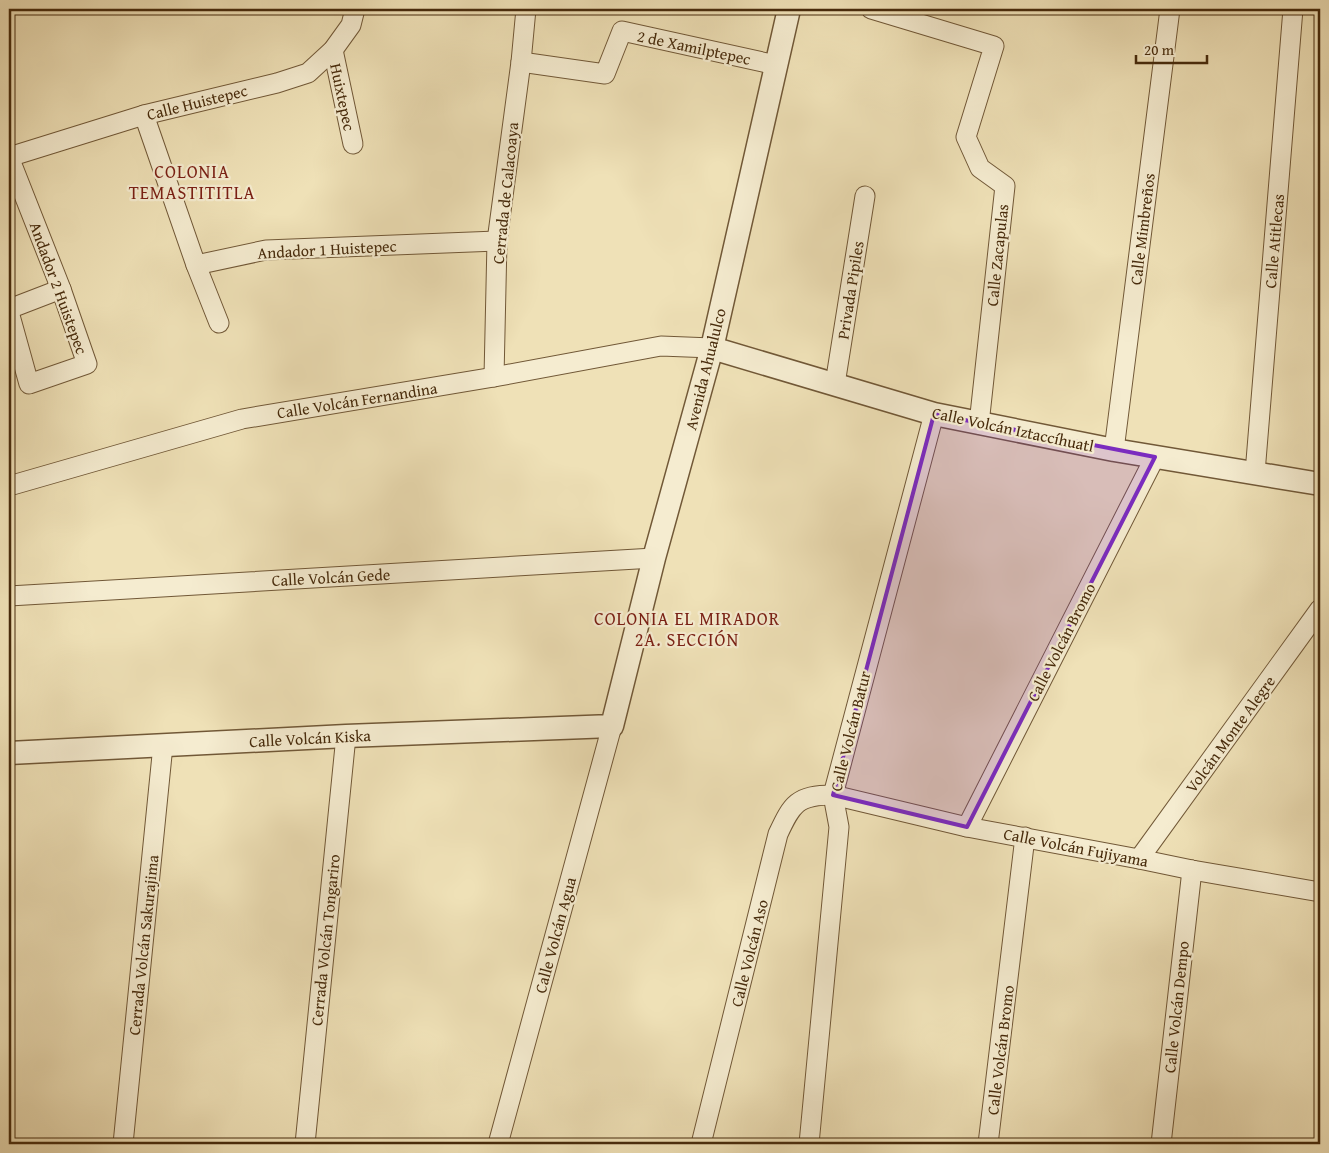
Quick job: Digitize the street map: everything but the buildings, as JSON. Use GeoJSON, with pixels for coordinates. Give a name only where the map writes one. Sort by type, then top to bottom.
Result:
{"type":"FeatureCollection","features":[{"type":"Feature","properties":{"kind":"street","name":"Calle Huistepec"},"geometry":{"type":"LineString","coordinates":[[9,157],[144,115],[277,83],[308,73],[333,50],[351,25],[355,9]]}},
{"type":"Feature","properties":{"kind":"street","name":"Cerrada de Calacoaya"},"geometry":{"type":"LineString","coordinates":[[494,377],[497,241],[521,62],[526,9]]}},
{"type":"Feature","properties":{"kind":"street","name":"Avenida Ahualulco"},"geometry":{"type":"LineString","coordinates":[[612,726],[654,558],[712,348],[789,9]]}},
{"type":"Feature","properties":{"kind":"street","name":"Calle Zacapulas"},"geometry":{"type":"LineString","coordinates":[[871,9],[994,46],[966,138],[980,168],[1005,186],[980,424]]}},
{"type":"Feature","properties":{"kind":"street","name":"Calle Mimbreños"},"geometry":{"type":"LineString","coordinates":[[1114,450],[1170,9]]}},
{"type":"Feature","properties":{"kind":"street","name":"Calle Atitlecas"},"geometry":{"type":"LineString","coordinates":[[1255,472],[1294,9]]}},
{"type":"Feature","properties":{"kind":"street","name":"2 de Xamilptepec"},"geometry":{"type":"LineString","coordinates":[[521,62],[605,74],[622,31],[776,65]]}},
{"type":"Feature","properties":{"kind":"street","name":"Huixtepec"},"geometry":{"type":"LineString","coordinates":[[333,50],[353,144]]}},
{"type":"Feature","properties":{"kind":"street"},"geometry":{"type":"LineString","coordinates":[[144,115],[218,323]]}},
{"type":"Feature","properties":{"kind":"street","name":"Andador 2 Huistepec"},"geometry":{"type":"LineString","coordinates":[[9,157],[61,289],[87,364],[29,384],[9,311]]}},
{"type":"Feature","properties":{"kind":"street","name":"Privada Pipiles"},"geometry":{"type":"LineString","coordinates":[[835,384],[866,196]]}},
{"type":"Feature","properties":{"kind":"street","name":"Andador 1 Huistepec"},"geometry":{"type":"LineString","coordinates":[[196,265],[266,250],[497,241]]}},
{"type":"Feature","properties":{"kind":"street"},"geometry":{"type":"LineString","coordinates":[[9,311],[61,289]]}},
{"type":"Feature","properties":{"kind":"street","name":"Calle Volcán Fernandina"},"geometry":{"type":"LineString","coordinates":[[9,486],[242,419],[494,377],[661,346],[712,348]]}},
{"type":"Feature","properties":{"kind":"street","name":"Calle Volcán Iztaccíhuatl"},"geometry":{"type":"LineString","coordinates":[[712,348],[934,414],[1114,450],[1320,484]]}},
{"type":"Feature","properties":{"kind":"street","name":"Calle Volcán Batur"},"geometry":{"type":"LineString","coordinates":[[809,1144],[839,828],[833,795],[934,414]]}},
{"type":"Feature","properties":{"kind":"street","name":"Calle Volcán Bromo"},"geometry":{"type":"LineString","coordinates":[[967,827],[1155,457]]}},
{"type":"Feature","properties":{"kind":"street","name":"Calle Volcán Gede"},"geometry":{"type":"LineString","coordinates":[[9,596],[654,558]]}},
{"type":"Feature","properties":{"kind":"street","name":"Volcán Monte Alegre"},"geometry":{"type":"LineString","coordinates":[[1139,858],[1320,609]]}},
{"type":"Feature","properties":{"kind":"street","name":"Calle Volcán Kiska"},"geometry":{"type":"LineString","coordinates":[[9,753],[346,736],[612,726]]}},
{"type":"Feature","properties":{"kind":"street","name":"Calle Volcán Agua"},"geometry":{"type":"LineString","coordinates":[[498,1144],[612,726]]}},
{"type":"Feature","properties":{"kind":"street","name":"Cerrada Volcán Tongariro"},"geometry":{"type":"LineString","coordinates":[[305,1144],[346,736]]}},
{"type":"Feature","properties":{"kind":"street","name":"Cerrada Volcán Sakurajima"},"geometry":{"type":"LineString","coordinates":[[123,1144],[163,745]]}},
{"type":"Feature","properties":{"kind":"street","name":"Calle Volcán Aso"},"geometry":{"type":"LineString","coordinates":[[701,1144],[778,834],[789,811],[799,801],[814,795],[833,795]]}},
{"type":"Feature","properties":{"kind":"street","name":"Calle Volcán Fujiyama"},"geometry":{"type":"LineString","coordinates":[[833,795],[967,827],[1139,858],[1192,870],[1320,892]]}},
{"type":"Feature","properties":{"kind":"street","name":"Calle Volcán Bromo"},"geometry":{"type":"LineString","coordinates":[[988,1144],[1025,837]]}},
{"type":"Feature","properties":{"kind":"street","name":"Calle Volcán Dempo"},"geometry":{"type":"LineString","coordinates":[[1161,1144],[1192,870]]}},
{"type":"Feature","properties":{"kind":"highlighted area"},"geometry":{"type":"Polygon","coordinates":[[[934,414],[1155,457],[967,827],[833,795],[934,414]]]}},
{"type":"Feature","properties":{"kind":"district","name":"COLONIA TEMASTITITLA"},"geometry":{"type":"Point","coordinates":[192,182]}},
{"type":"Feature","properties":{"kind":"district","name":"COLONIA EL MIRADOR 2A. SECCIÓN"},"geometry":{"type":"Point","coordinates":[687,629]}}]}
